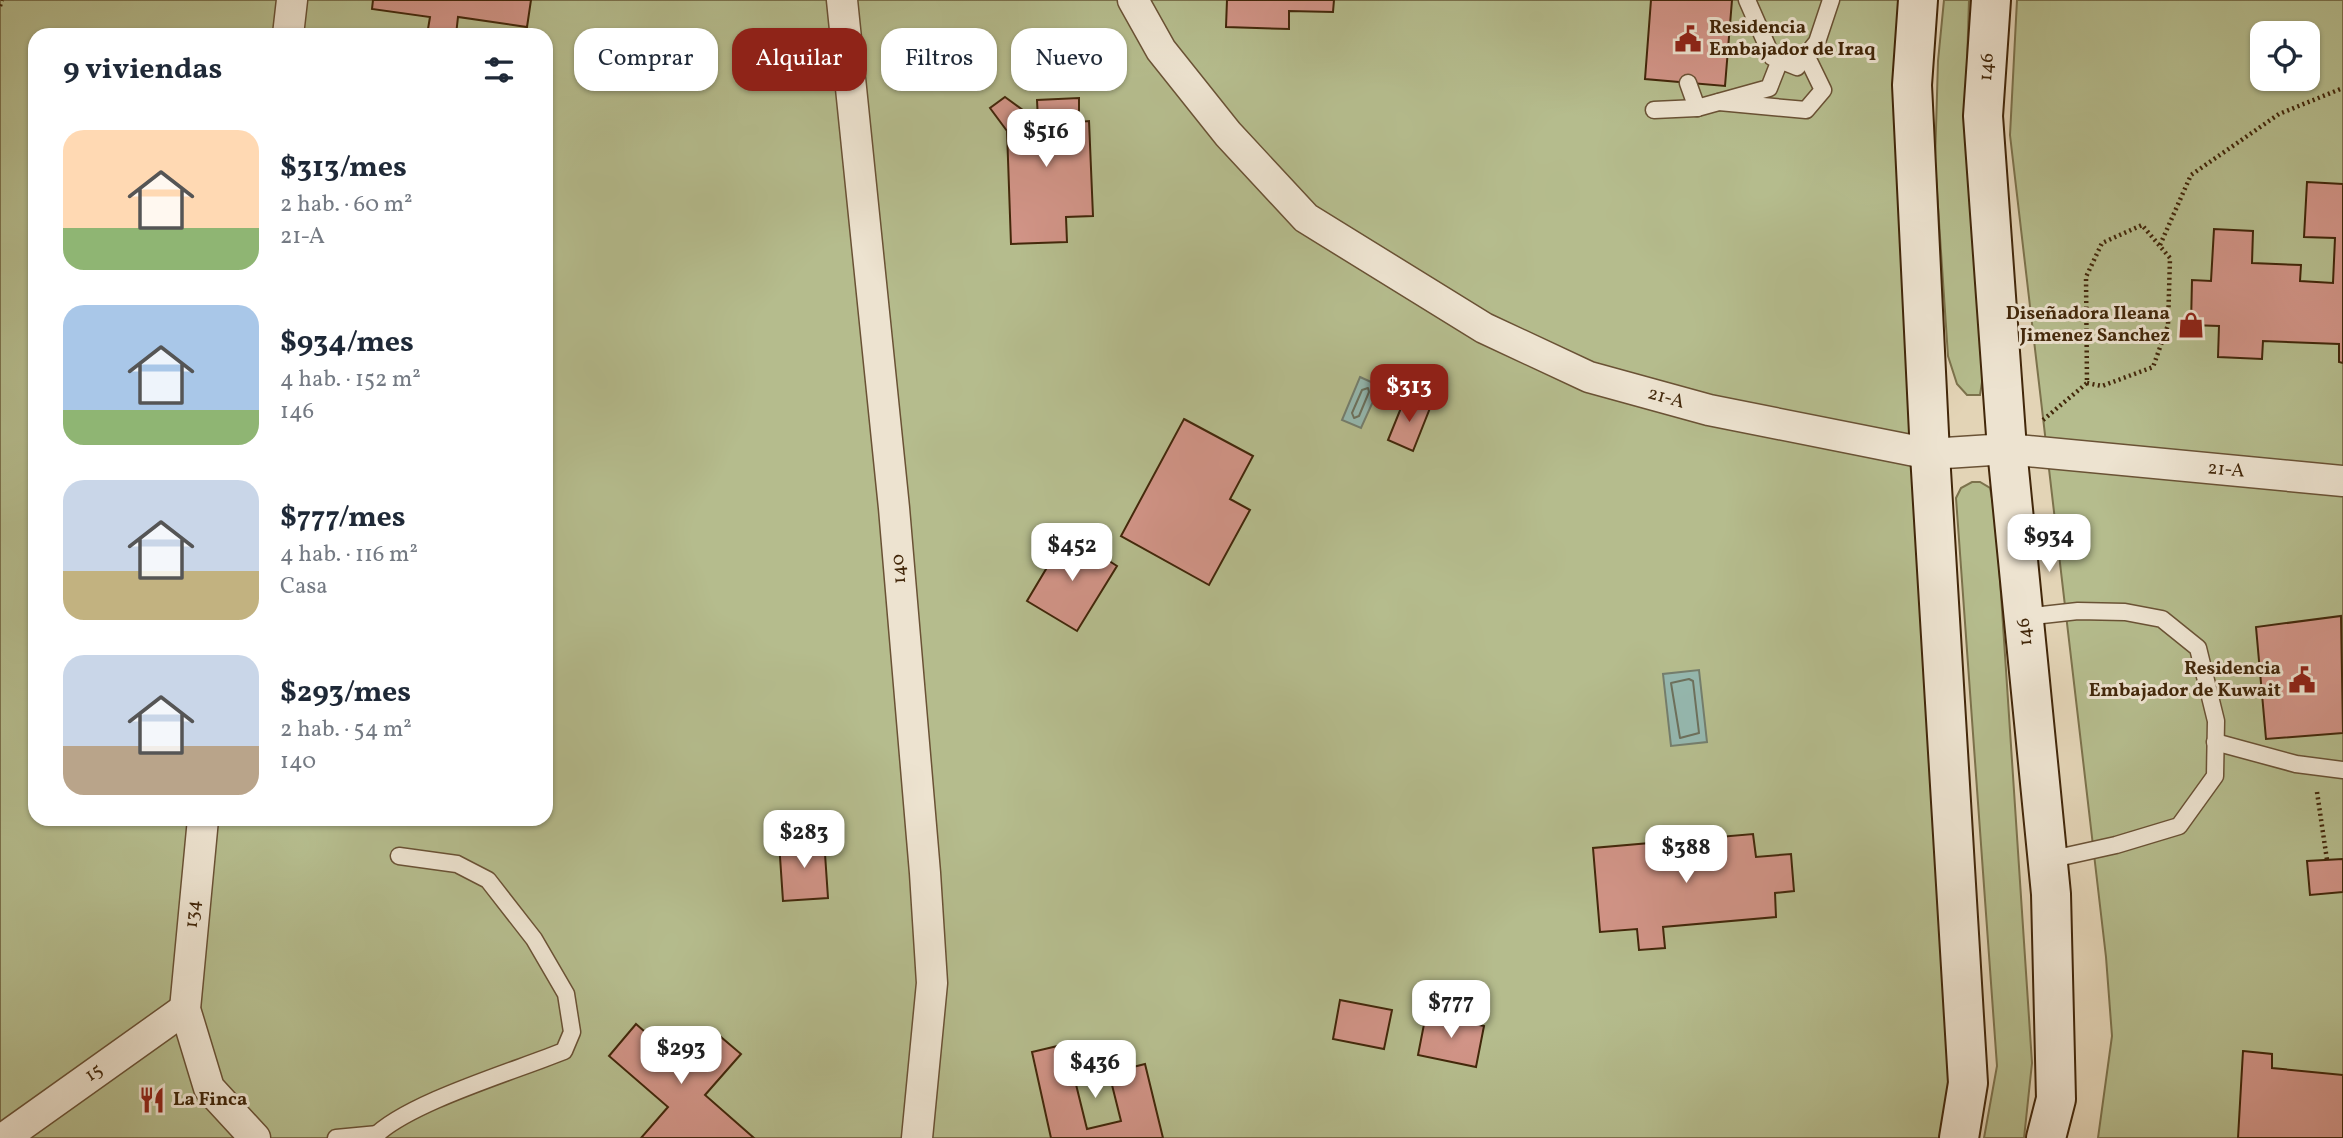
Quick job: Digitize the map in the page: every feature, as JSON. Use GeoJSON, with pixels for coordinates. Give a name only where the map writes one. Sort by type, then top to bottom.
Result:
{"type":"FeatureCollection","features":[{"type":"Feature","properties":{"kind":"main road"},"geometry":{"type":"LineString","coordinates":[[1918,0],[1912,85],[1930,454],[1968,1083],[1959,1138]]}},
{"type":"Feature","properties":{"kind":"main road","name":"146"},"geometry":{"type":"LineString","coordinates":[[1991,0],[1983,116],[2007,449],[2051,894],[2056,1098],[2046,1138]]}},
{"type":"Feature","properties":{"kind":"street"},"geometry":{"type":"LineString","coordinates":[[289,28],[292,0]]}},
{"type":"Feature","properties":{"kind":"street","name":"140"},"geometry":{"type":"LineString","coordinates":[[842,0],[894,508],[925,873],[932,983],[917,1138]]}},
{"type":"Feature","properties":{"kind":"street","name":"21-A"},"geometry":{"type":"LineString","coordinates":[[1133,0],[1161,50],[1228,134],[1306,218],[1484,328],[1589,377],[1709,410],[1930,454],[2007,449],[2343,481]]}},
{"type":"Feature","properties":{"kind":"street","name":"134"},"geometry":{"type":"LineString","coordinates":[[185,1009],[202,826]]}},
{"type":"Feature","properties":{"kind":"street"},"geometry":{"type":"LineString","coordinates":[[185,1009],[209,1088],[255,1138]]}},
{"type":"Feature","properties":{"kind":"street","name":"15"},"geometry":{"type":"LineString","coordinates":[[4,1138],[185,1009]]}},
{"type":"Feature","properties":{"kind":"lane"},"geometry":{"type":"LineString","coordinates":[[1747,0],[1772,57],[1797,67],[1817,43],[1831,0]]}},
{"type":"Feature","properties":{"kind":"lane"},"geometry":{"type":"LineString","coordinates":[[1719,102],[1806,110],[1823,90],[1806,55]]}},
{"type":"Feature","properties":{"kind":"lane"},"geometry":{"type":"LineString","coordinates":[[1654,110],[1697,108],[1769,88],[1780,60]]}},
{"type":"Feature","properties":{"kind":"lane"},"geometry":{"type":"LineString","coordinates":[[1688,83],[1697,108]]}},
{"type":"Feature","properties":{"kind":"lane"},"geometry":{"type":"LineString","coordinates":[[2024,617],[2078,611],[2125,612],[2162,619],[2198,648],[2216,721],[2215,776],[2179,826],[2116,845],[2048,860]]}},
{"type":"Feature","properties":{"kind":"lane"},"geometry":{"type":"LineString","coordinates":[[2216,742],[2313,766],[2343,770]]}},
{"type":"Feature","properties":{"kind":"lane"},"geometry":{"type":"LineString","coordinates":[[336,1138],[375,1136],[384,1126],[459,1092],[564,1051],[572,1032],[566,994],[534,939],[488,880],[457,864],[399,856]]}},
{"type":"Feature","properties":{"kind":"path"},"geometry":{"type":"LineString","coordinates":[[0,6],[2,0]]}},
{"type":"Feature","properties":{"kind":"path"},"geometry":{"type":"LineString","coordinates":[[2160,245],[2190,175],[2279,114],[2343,88]]}},
{"type":"Feature","properties":{"kind":"path"},"geometry":{"type":"LineString","coordinates":[[2142,225],[2170,258],[2168,325],[2153,368],[2102,386],[2087,383],[2086,277],[2102,243],[2142,225]]}},
{"type":"Feature","properties":{"kind":"path"},"geometry":{"type":"LineString","coordinates":[[2007,449],[2087,383]]}},
{"type":"Feature","properties":{"kind":"path"},"geometry":{"type":"LineString","coordinates":[[2313,766],[2327,860]]}},
{"type":"Feature","properties":{"kind":"green space"},"geometry":{"type":"Polygon","coordinates":[[[0,0],[1918,0],[1959,1138],[0,1138],[0,0]]]}},
{"type":"Feature","properties":{"kind":"green space"},"geometry":{"type":"Polygon","coordinates":[[[1944,0],[1969,0],[1965,131],[1983,376],[1980,395],[1967,395],[1957,384],[1948,356],[1935,162],[1938,61],[1944,0]]]}},
{"type":"Feature","properties":{"kind":"green space"},"geometry":{"type":"Polygon","coordinates":[[[2017,0],[2343,0],[2343,1138],[2098,1138],[2112,1036],[2106,957],[2010,135],[2017,0]]]}},
{"type":"Feature","properties":{"kind":"green space"},"geometry":{"type":"Polygon","coordinates":[[[1972,482],[1980,482],[1990,488],[1996,519],[2032,1063],[2024,1138],[1984,1138],[1997,1066],[1956,498],[1961,488],[1972,482]]]}},
{"type":"Feature","properties":{"kind":"water"},"geometry":{"type":"Polygon","coordinates":[[[1360,377],[1380,386],[1361,428],[1342,420],[1360,377]]]}},
{"type":"Feature","properties":{"kind":"water"},"geometry":{"type":"Polygon","coordinates":[[[1699,670],[1707,742],[1671,746],[1663,674],[1699,670]]]}},
{"type":"Feature","properties":{"kind":"building"},"geometry":{"type":"Polygon","coordinates":[[[373,0],[531,0],[527,27],[458,17],[457,28],[428,28],[430,17],[372,9],[373,0]]]}},
{"type":"Feature","properties":{"kind":"building"},"geometry":{"type":"Polygon","coordinates":[[[1227,0],[1334,0],[1333,12],[1289,11],[1289,29],[1226,27],[1227,0]]]}},
{"type":"Feature","properties":{"kind":"building","name":"Residencia Embajador de Iraq"},"geometry":{"type":"Polygon","coordinates":[[[1651,0],[1732,0],[1725,86],[1645,79],[1651,0]]]}},
{"type":"Feature","properties":{"kind":"building"},"geometry":{"type":"Polygon","coordinates":[[[1005,97],[1038,121],[1037,100],[1079,98],[1079,122],[1089,121],[1093,216],[1066,217],[1067,242],[1011,244],[1007,131],[990,108],[1005,97]]]}},
{"type":"Feature","properties":{"kind":"building"},"geometry":{"type":"Polygon","coordinates":[[[2307,182],[2343,184],[2343,363],[2339,362],[2339,344],[2263,341],[2262,359],[2218,357],[2219,326],[2191,325],[2192,280],[2211,281],[2214,229],[2253,231],[2252,263],[2301,265],[2300,281],[2333,283],[2335,238],[2304,237],[2307,182]]]}},
{"type":"Feature","properties":{"kind":"building"},"geometry":{"type":"Polygon","coordinates":[[[1405,398],[1430,408],[1413,451],[1388,440],[1405,398]]]}},
{"type":"Feature","properties":{"kind":"building"},"geometry":{"type":"Polygon","coordinates":[[[1184,419],[1253,456],[1230,499],[1250,510],[1209,585],[1121,536],[1184,419]]]}},
{"type":"Feature","properties":{"kind":"building"},"geometry":{"type":"Polygon","coordinates":[[[1067,534],[1117,566],[1077,631],[1027,601],[1067,534]]]}},
{"type":"Feature","properties":{"kind":"building","name":"Residencia Embajador de Kuwait"},"geometry":{"type":"Polygon","coordinates":[[[2341,616],[2343,733],[2266,739],[2256,627],[2341,616]]]}},
{"type":"Feature","properties":{"kind":"building"},"geometry":{"type":"Polygon","coordinates":[[[1753,834],[1756,857],[1791,854],[1794,891],[1775,893],[1776,917],[1663,927],[1665,948],[1639,950],[1637,929],[1600,932],[1593,848],[1753,834]]]}},
{"type":"Feature","properties":{"kind":"building"},"geometry":{"type":"Polygon","coordinates":[[[824,839],[828,898],[783,901],[779,842],[824,839]]]}},
{"type":"Feature","properties":{"kind":"building"},"geometry":{"type":"Polygon","coordinates":[[[2343,859],[2343,892],[2310,895],[2307,861],[2343,859]]]}},
{"type":"Feature","properties":{"kind":"building"},"geometry":{"type":"Polygon","coordinates":[[[1340,1000],[1392,1010],[1384,1049],[1333,1039],[1340,1000]]]}},
{"type":"Feature","properties":{"kind":"building"},"geometry":{"type":"Polygon","coordinates":[[[1426,1014],[1484,1026],[1476,1067],[1418,1055],[1426,1014]]]}},
{"type":"Feature","properties":{"kind":"building"},"geometry":{"type":"Polygon","coordinates":[[[636,1024],[685,1067],[715,1032],[741,1054],[705,1095],[754,1138],[641,1138],[668,1107],[609,1056],[636,1024]]]}},
{"type":"Feature","properties":{"kind":"building"},"geometry":{"type":"Polygon","coordinates":[[[1066,1044],[1087,1129],[1121,1121],[1109,1073],[1145,1064],[1163,1138],[1051,1138],[1032,1052],[1066,1044]]]}},
{"type":"Feature","properties":{"kind":"building"},"geometry":{"type":"Polygon","coordinates":[[[2243,1051],[2272,1054],[2272,1068],[2343,1075],[2343,1138],[2238,1138],[2243,1051]]]}},
{"type":"Feature","properties":{"kind":"place","name":"Residencia Embajador de Iraq"},"geometry":{"type":"Point","coordinates":[1688,39]}},
{"type":"Feature","properties":{"kind":"place","name":"Diseñadora Ileana Jimenez Sanchez"},"geometry":{"type":"Point","coordinates":[2191,325]}},
{"type":"Feature","properties":{"kind":"place","name":"Residencia Embajador de Kuwait"},"geometry":{"type":"Point","coordinates":[2302,680]}},
{"type":"Feature","properties":{"kind":"place","name":"La Finca"},"geometry":{"type":"Point","coordinates":[152,1100]}}]}
